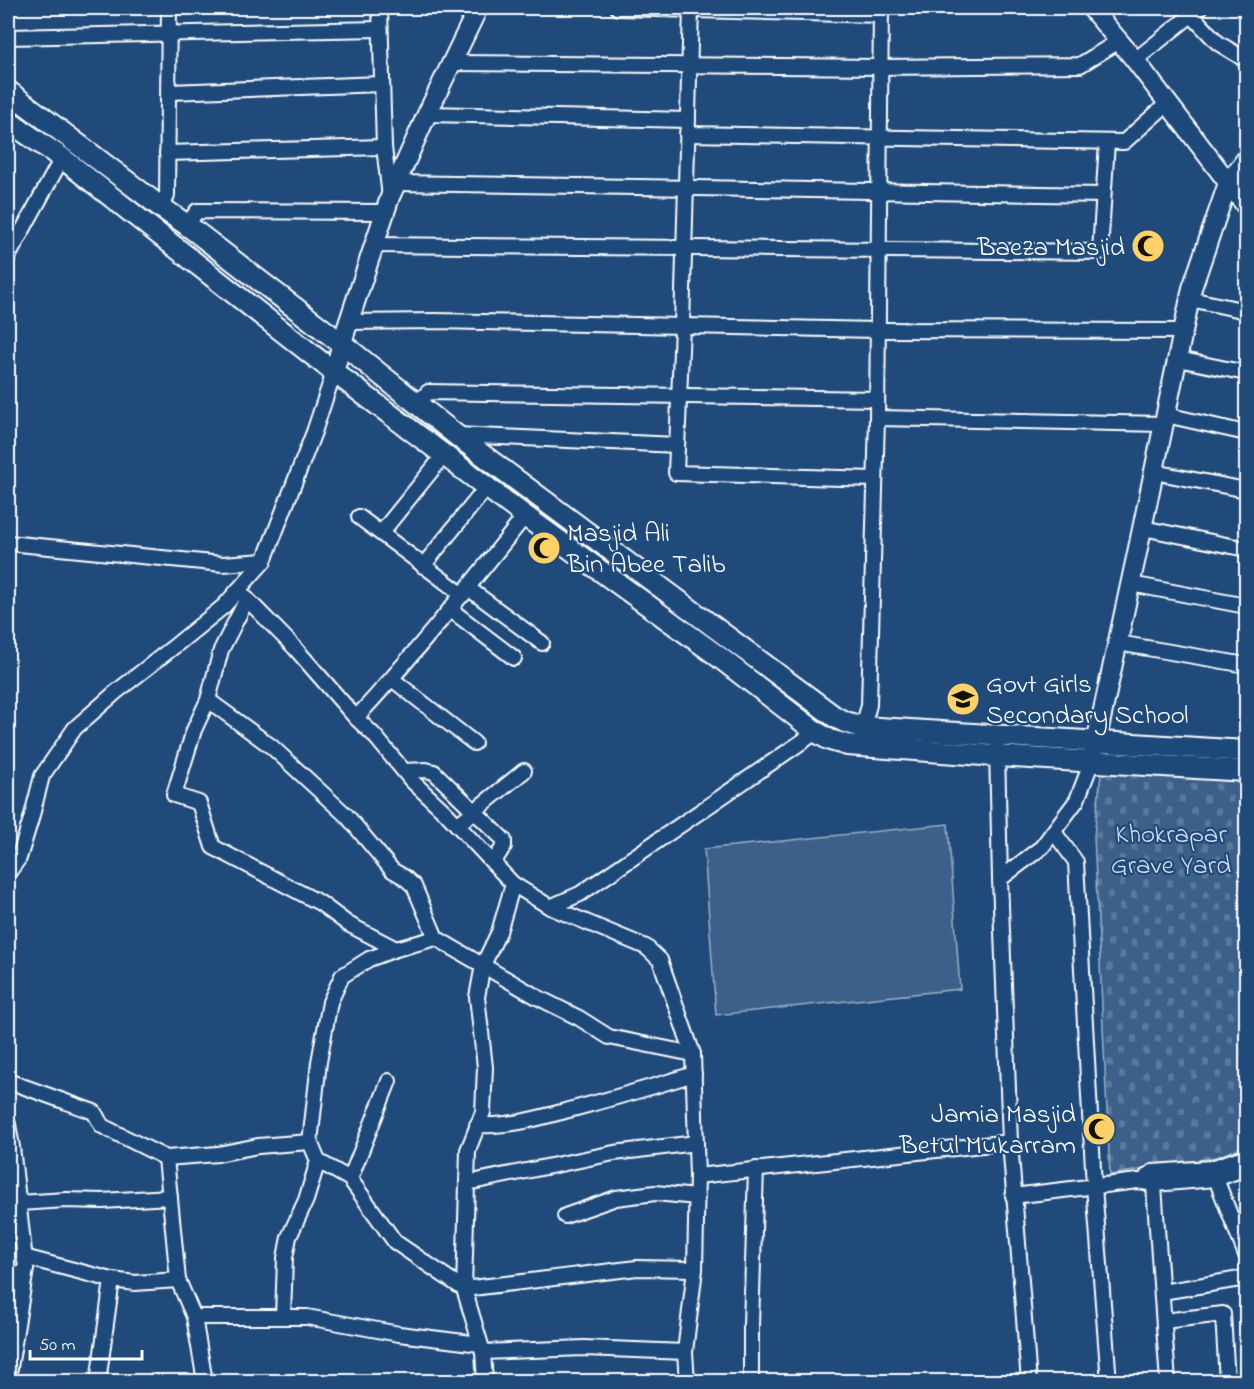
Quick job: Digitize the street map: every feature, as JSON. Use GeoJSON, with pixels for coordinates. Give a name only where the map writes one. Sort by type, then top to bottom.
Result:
{"type":"FeatureCollection","features":[{"type":"Feature","properties":{"kind":"main road"},"geometry":{"type":"LineString","coordinates":[[8,91],[342,344],[456,435],[835,717],[863,726],[1246,751]]}},
{"type":"Feature","properties":{"kind":"main road"},"geometry":{"type":"LineString","coordinates":[[8,121],[62,158],[334,372],[525,516],[715,654],[816,732],[830,740],[847,745],[1246,771]]}},
{"type":"Feature","properties":{"kind":"street"},"geometry":{"type":"LineString","coordinates":[[162,208],[166,195],[169,8]]}},
{"type":"Feature","properties":{"kind":"street"},"geometry":{"type":"LineString","coordinates":[[380,8],[384,147],[390,197]]}},
{"type":"Feature","properties":{"kind":"street"},"geometry":{"type":"LineString","coordinates":[[396,949],[348,924],[320,903],[213,847],[199,803],[174,795],[194,730],[208,700],[221,650],[242,594],[264,561],[314,432],[390,197],[478,8]]}},
{"type":"Feature","properties":{"kind":"street"},"geometry":{"type":"LineString","coordinates":[[618,8],[881,11],[877,418],[869,705],[863,726]]}},
{"type":"Feature","properties":{"kind":"street"},"geometry":{"type":"LineString","coordinates":[[691,8],[676,473],[875,479]]}},
{"type":"Feature","properties":{"kind":"street"},"geometry":{"type":"LineString","coordinates":[[1091,8],[1135,60],[1245,204]]}},
{"type":"Feature","properties":{"kind":"street"},"geometry":{"type":"LineString","coordinates":[[1135,60],[1192,10],[1218,43],[1246,60]]}},
{"type":"Feature","properties":{"kind":"street"},"geometry":{"type":"LineString","coordinates":[[8,37],[380,29]]}},
{"type":"Feature","properties":{"kind":"street"},"geometry":{"type":"LineString","coordinates":[[451,63],[880,68],[1080,65],[1119,41]]}},
{"type":"Feature","properties":{"kind":"street"},"geometry":{"type":"LineString","coordinates":[[169,92],[382,84]]}},
{"type":"Feature","properties":{"kind":"street"},"geometry":{"type":"LineString","coordinates":[[687,134],[1124,142],[1168,103]]}},
{"type":"Feature","properties":{"kind":"street"},"geometry":{"type":"LineString","coordinates":[[427,114],[688,120]]}},
{"type":"Feature","properties":{"kind":"street"},"geometry":{"type":"LineString","coordinates":[[374,245],[1100,252],[1107,142]]}},
{"type":"Feature","properties":{"kind":"street"},"geometry":{"type":"LineString","coordinates":[[167,153],[384,147]]}},
{"type":"Feature","properties":{"kind":"street"},"geometry":{"type":"LineString","coordinates":[[8,257],[62,158]]}},
{"type":"Feature","properties":{"kind":"street"},"geometry":{"type":"LineString","coordinates":[[1000,879],[1042,847],[1054,832],[1077,801],[1092,761],[1192,288],[1228,183],[1246,159]]}},
{"type":"Feature","properties":{"kind":"street"},"geometry":{"type":"LineString","coordinates":[[187,225],[197,211],[390,197],[686,188],[1103,195]]}},
{"type":"Feature","properties":{"kind":"street"},"geometry":{"type":"LineString","coordinates":[[1190,299],[1246,310]]}},
{"type":"Feature","properties":{"kind":"street"},"geometry":{"type":"LineString","coordinates":[[348,322],[436,321],[878,330],[1184,331]]}},
{"type":"Feature","properties":{"kind":"street"},"geometry":{"type":"LineString","coordinates":[[1178,359],[1246,373]]}},
{"type":"Feature","properties":{"kind":"street"},"geometry":{"type":"LineString","coordinates":[[417,404],[428,392],[877,399]]}},
{"type":"Feature","properties":{"kind":"street"},"geometry":{"type":"LineString","coordinates":[[877,418],[1165,420],[1246,432]]}},
{"type":"Feature","properties":{"kind":"street"},"geometry":{"type":"LineString","coordinates":[[456,435],[677,445]]}},
{"type":"Feature","properties":{"kind":"street"},"geometry":{"type":"LineString","coordinates":[[381,533],[444,455]]}},
{"type":"Feature","properties":{"kind":"street"},"geometry":{"type":"LineString","coordinates":[[1154,472],[1246,490]]}},
{"type":"Feature","properties":{"kind":"street"},"geometry":{"type":"LineString","coordinates":[[423,566],[487,487]]}},
{"type":"Feature","properties":{"kind":"street"},"geometry":{"type":"LineString","coordinates":[[356,718],[451,610],[525,516]]}},
{"type":"Feature","properties":{"kind":"street"},"geometry":{"type":"LineString","coordinates":[[359,517],[423,566],[542,643]]}},
{"type":"Feature","properties":{"kind":"street"},"geometry":{"type":"LineString","coordinates":[[1143,528],[1246,549]]}},
{"type":"Feature","properties":{"kind":"street"},"geometry":{"type":"LineString","coordinates":[[8,543],[223,564],[264,561]]}},
{"type":"Feature","properties":{"kind":"street"},"geometry":{"type":"LineString","coordinates":[[1131,584],[1246,606]]}},
{"type":"Feature","properties":{"kind":"street"},"geometry":{"type":"LineString","coordinates":[[242,594],[374,735],[412,782],[513,884],[550,907],[646,947],[660,960],[693,1054],[697,1197],[695,1269],[684,1352],[687,1382]]}},
{"type":"Feature","properties":{"kind":"street"},"geometry":{"type":"LineString","coordinates":[[8,873],[19,858],[42,776],[75,728],[116,692],[242,594]]}},
{"type":"Feature","properties":{"kind":"street"},"geometry":{"type":"LineString","coordinates":[[666,618],[678,600]]}},
{"type":"Feature","properties":{"kind":"street"},"geometry":{"type":"LineString","coordinates":[[451,610],[514,658]]}},
{"type":"Feature","properties":{"kind":"street"},"geometry":{"type":"LineString","coordinates":[[1118,643],[1246,665]]}},
{"type":"Feature","properties":{"kind":"street"},"geometry":{"type":"LineString","coordinates":[[392,679],[474,743]]}},
{"type":"Feature","properties":{"kind":"street"},"geometry":{"type":"LineString","coordinates":[[208,700],[272,747],[347,816],[392,870],[414,886],[436,938],[609,1037],[693,1054]]}},
{"type":"Feature","properties":{"kind":"street"},"geometry":{"type":"LineString","coordinates":[[550,907],[580,894],[816,732]]}},
{"type":"Feature","properties":{"kind":"street"},"geometry":{"type":"LineString","coordinates":[[996,735],[1010,1142],[1029,1382]]}},
{"type":"Feature","properties":{"kind":"street"},"geometry":{"type":"LineString","coordinates":[[404,771],[434,772],[504,840],[504,846],[493,863]]}},
{"type":"Feature","properties":{"kind":"street"},"geometry":{"type":"LineString","coordinates":[[457,825],[524,771]]}},
{"type":"Feature","properties":{"kind":"street"},"geometry":{"type":"LineString","coordinates":[[1054,832],[1076,862],[1094,1186],[1109,1382]]}},
{"type":"Feature","properties":{"kind":"street"},"geometry":{"type":"LineString","coordinates":[[484,1382],[482,1348],[464,1289],[468,1150],[483,1112],[485,1067],[477,997],[483,965],[499,932],[513,884]]}},
{"type":"Feature","properties":{"kind":"street"},"geometry":{"type":"LineString","coordinates":[[436,938],[369,959],[342,976],[330,1002],[319,1062],[310,1142],[318,1161],[350,1179],[395,1242],[464,1289],[638,1269],[695,1269]]}},
{"type":"Feature","properties":{"kind":"street"},"geometry":{"type":"LineString","coordinates":[[477,1125],[493,1126],[531,1120],[694,1074]]}},
{"type":"Feature","properties":{"kind":"street"},"geometry":{"type":"LineString","coordinates":[[8,1081],[94,1112],[102,1126],[166,1158],[310,1142]]}},
{"type":"Feature","properties":{"kind":"street"},"geometry":{"type":"LineString","coordinates":[[350,1179],[389,1081]]}},
{"type":"Feature","properties":{"kind":"street"},"geometry":{"type":"LineString","coordinates":[[8,1124],[12,1147],[13,1187],[25,1263],[8,1380]]}},
{"type":"Feature","properties":{"kind":"street"},"geometry":{"type":"LineString","coordinates":[[697,1176],[1010,1142]]}},
{"type":"Feature","properties":{"kind":"street"},"geometry":{"type":"LineString","coordinates":[[467,1183],[614,1153],[696,1143]]}},
{"type":"Feature","properties":{"kind":"street"},"geometry":{"type":"LineString","coordinates":[[1014,1196],[1138,1182],[1211,1168],[1246,1155]]}},
{"type":"Feature","properties":{"kind":"street"},"geometry":{"type":"LineString","coordinates":[[166,1158],[178,1280],[194,1317],[205,1382]]}},
{"type":"Feature","properties":{"kind":"street"},"geometry":{"type":"LineString","coordinates":[[283,1317],[285,1258],[289,1236],[306,1200],[318,1161]]}},
{"type":"Feature","properties":{"kind":"street"},"geometry":{"type":"LineString","coordinates":[[1153,1178],[1216,1179],[1246,1168]]}},
{"type":"Feature","properties":{"kind":"street"},"geometry":{"type":"LineString","coordinates":[[751,1382],[756,1169]]}},
{"type":"Feature","properties":{"kind":"street"},"geometry":{"type":"LineString","coordinates":[[1153,1178],[1168,1382]]}},
{"type":"Feature","properties":{"kind":"street"},"geometry":{"type":"LineString","coordinates":[[1216,1179],[1246,1255]]}},
{"type":"Feature","properties":{"kind":"street"},"geometry":{"type":"LineString","coordinates":[[13,1187],[66,1200],[102,1201],[170,1197]]}},
{"type":"Feature","properties":{"kind":"street"},"geometry":{"type":"LineString","coordinates":[[565,1216],[616,1198],[655,1193],[697,1197]]}},
{"type":"Feature","properties":{"kind":"street"},"geometry":{"type":"LineString","coordinates":[[25,1263],[135,1283],[178,1280]]}},
{"type":"Feature","properties":{"kind":"street"},"geometry":{"type":"LineString","coordinates":[[8,1286],[25,1263]]}},
{"type":"Feature","properties":{"kind":"street"},"geometry":{"type":"LineString","coordinates":[[1162,1292],[1246,1278]]}},
{"type":"Feature","properties":{"kind":"street"},"geometry":{"type":"LineString","coordinates":[[98,1382],[112,1280]]}},
{"type":"Feature","properties":{"kind":"street"},"geometry":{"type":"LineString","coordinates":[[1164,1321],[1223,1314],[1227,1382]]}},
{"type":"Feature","properties":{"kind":"street"},"geometry":{"type":"LineString","coordinates":[[194,1317],[307,1317],[482,1348],[584,1348],[684,1352]]}},
{"type":"Feature","properties":{"kind":"green space","name":"Khokrapar Grave Yard"},"geometry":{"type":"Polygon","coordinates":[[[1102,766],[1246,778],[1246,1146],[1216,1157],[1110,1175],[1094,836],[1102,766]]]}},
{"type":"Feature","properties":{"kind":"green space"},"geometry":{"type":"Polygon","coordinates":[[[948,824],[960,989],[716,1015],[704,849],[948,824]]]}},
{"type":"Feature","properties":{"kind":"place","name":"Baeza Masjid"},"geometry":{"type":"Point","coordinates":[1148,246]}},
{"type":"Feature","properties":{"kind":"place","name":"Masjid Ali Bin Abee Talib"},"geometry":{"type":"Point","coordinates":[544,548]}},
{"type":"Feature","properties":{"kind":"place","name":"Govt Girls Secondary School"},"geometry":{"type":"Point","coordinates":[963,699]}},
{"type":"Feature","properties":{"kind":"place","name":"Jamia Masjid Betul Mukarram"},"geometry":{"type":"Point","coordinates":[1099,1129]}}]}
